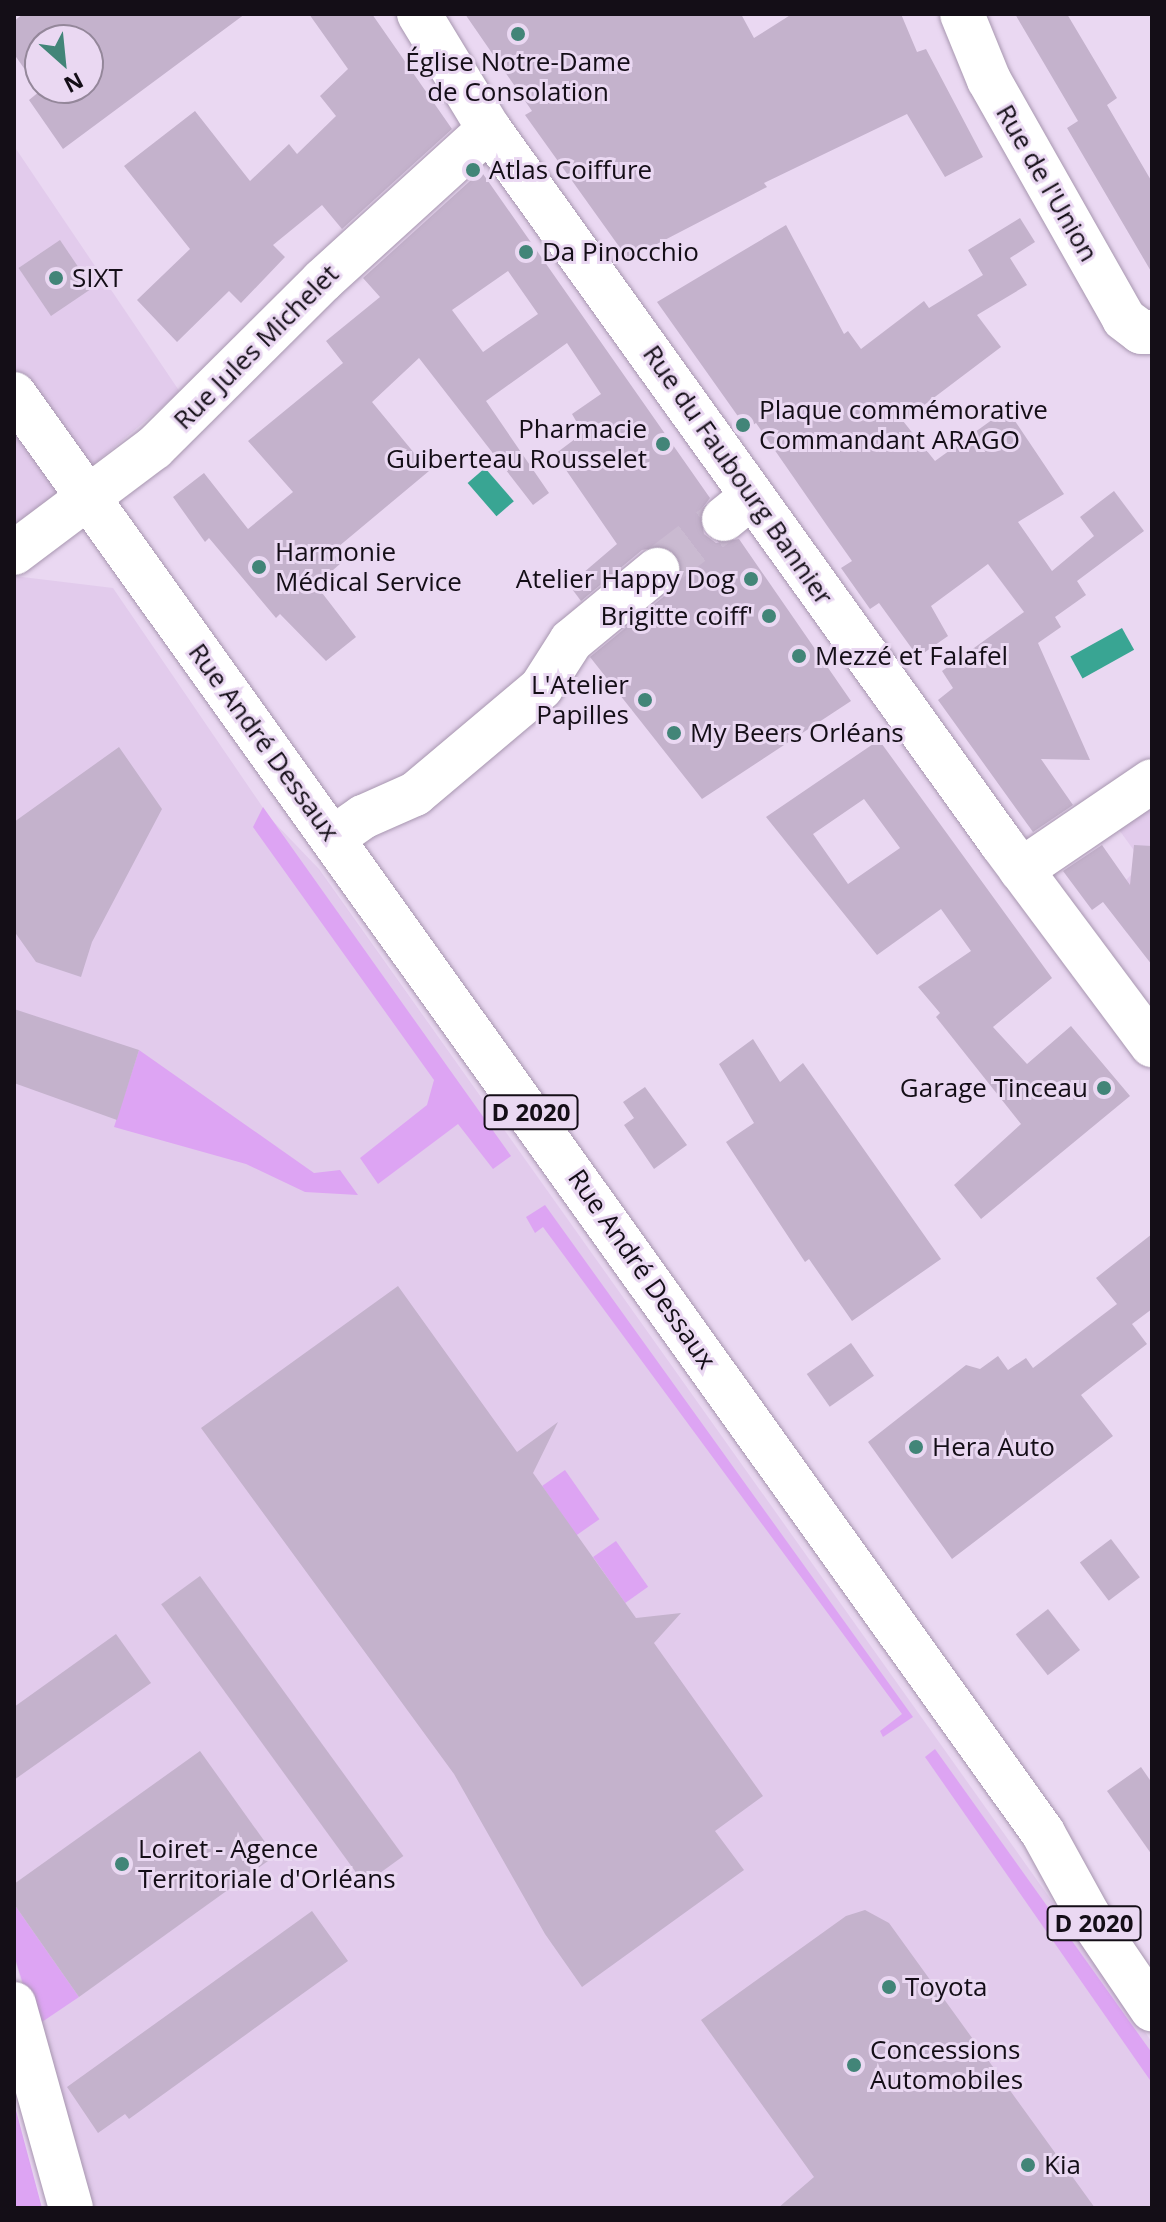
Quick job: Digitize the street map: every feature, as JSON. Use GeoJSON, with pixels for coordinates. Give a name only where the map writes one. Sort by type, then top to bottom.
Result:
{"type":"FeatureCollection","features":[{"type":"Feature","properties":{"kind":"main road","name":"Rue du Faubourg Bannier"},"geometry":{"type":"LineString","coordinates":[[419,14],[489,129],[738,507],[1021,870],[1152,1045]]}},
{"type":"Feature","properties":{"kind":"main road","name":"Rue de l'Union"},"geometry":{"type":"LineString","coordinates":[[962,14],[989,80],[1124,319],[1141,332],[1152,332]]}},
{"type":"Feature","properties":{"kind":"main road","name":"Rue Jules Michelet"},"geometry":{"type":"LineString","coordinates":[[14,553],[154,448],[322,281],[489,129]]}},
{"type":"Feature","properties":{"kind":"main road","name":"Rue André Dessaux"},"geometry":{"type":"LineString","coordinates":[[14,394],[1043,1833]]}},
{"type":"Feature","properties":{"kind":"main road"},"geometry":{"type":"LineString","coordinates":[[333,838],[363,817],[415,794],[541,688],[571,641],[657,570]]}},
{"type":"Feature","properties":{"kind":"main road"},"geometry":{"type":"LineString","coordinates":[[1021,870],[1152,781]]}},
{"type":"Feature","properties":{"kind":"main road","name":"D 2020"},"geometry":{"type":"LineString","coordinates":[[1043,1833],[1115,1904],[1152,1955]]}},
{"type":"Feature","properties":{"kind":"main road","name":"D 2020"},"geometry":{"type":"LineString","coordinates":[[1043,1833],[1088,1915],[1152,2009]]}},
{"type":"Feature","properties":{"kind":"main road"},"geometry":{"type":"LineString","coordinates":[[14,2004],[71,2208]]}},
{"type":"Feature","properties":{"kind":"shaded area"},"geometry":{"type":"Polygon","coordinates":[[[14,146],[180,392],[14,531],[14,146]]]}},
{"type":"Feature","properties":{"kind":"shaded area"},"geometry":{"type":"Polygon","coordinates":[[[485,468],[514,501],[497,516],[468,483],[485,468]]]}},
{"type":"Feature","properties":{"kind":"shaded area"},"geometry":{"type":"Polygon","coordinates":[[[14,576],[113,588],[270,818],[319,869],[1152,2042],[1152,2208],[87,2208],[14,1957],[14,576]]]}},
{"type":"Feature","properties":{"kind":"shaded area"},"geometry":{"type":"Polygon","coordinates":[[[1122,628],[1134,650],[1083,678],[1070,657],[1122,628]]]}},
{"type":"Feature","properties":{"kind":"shaded area"},"geometry":{"type":"Polygon","coordinates":[[[1152,804],[1152,914],[1127,933],[1104,902],[1143,863],[1117,827],[1152,804]]]}},
{"type":"Feature","properties":{"kind":"shaded area"},"geometry":{"type":"Polygon","coordinates":[[[263,807],[511,1156],[493,1169],[458,1124],[378,1184],[360,1158],[427,1105],[434,1080],[253,827],[263,807]]]}},
{"type":"Feature","properties":{"kind":"shaded area"},"geometry":{"type":"Polygon","coordinates":[[[139,1050],[314,1173],[340,1170],[358,1195],[305,1192],[246,1164],[114,1127],[139,1050]]]}},
{"type":"Feature","properties":{"kind":"shaded area"},"geometry":{"type":"Polygon","coordinates":[[[545,1205],[913,1717],[883,1737],[880,1731],[902,1714],[543,1227],[535,1233],[526,1217],[545,1205]]]}},
{"type":"Feature","properties":{"kind":"shaded area"},"geometry":{"type":"Polygon","coordinates":[[[565,1470],[599,1519],[576,1535],[542,1486],[565,1470]]]}},
{"type":"Feature","properties":{"kind":"shaded area"},"geometry":{"type":"Polygon","coordinates":[[[616,1541],[648,1587],[625,1603],[593,1557],[616,1541]]]}},
{"type":"Feature","properties":{"kind":"shaded area"},"geometry":{"type":"Polygon","coordinates":[[[935,1749],[1152,2053],[1152,2083],[925,1757],[935,1749]]]}},
{"type":"Feature","properties":{"kind":"shaded area"},"geometry":{"type":"Polygon","coordinates":[[[14,1904],[79,1997],[36,2026],[14,1955],[14,1904]]]}},
{"type":"Feature","properties":{"kind":"shaded area"},"geometry":{"type":"Polygon","coordinates":[[[14,2103],[42,2208],[14,2206],[14,2103]]]}},
{"type":"Feature","properties":{"kind":"building"},"geometry":{"type":"Polygon","coordinates":[[[23,14],[245,14],[63,149],[32,104],[104,104],[104,24],[24,24],[24,68],[14,54],[14,21],[23,14]]]}},
{"type":"Feature","properties":{"kind":"building"},"geometry":{"type":"Polygon","coordinates":[[[309,14],[372,14],[452,129],[342,229],[322,205],[273,245],[285,257],[241,303],[229,291],[177,342],[137,300],[190,249],[124,166],[195,111],[250,181],[289,144],[297,154],[336,116],[320,96],[348,69],[309,14]]]}},
{"type":"Feature","properties":{"kind":"building"},"geometry":{"type":"Polygon","coordinates":[[[465,14],[741,14],[754,38],[792,14],[901,14],[917,52],[926,49],[983,157],[945,177],[907,114],[764,183],[767,187],[628,259],[525,115],[532,111],[465,14]]]}},
{"type":"Feature","properties":{"kind":"building"},"geometry":{"type":"Polygon","coordinates":[[[1015,14],[1067,14],[1117,98],[1107,105],[1152,182],[1152,273],[1067,128],[1078,121],[1015,14]]]}},
{"type":"Feature","properties":{"kind":"building"},"geometry":{"type":"Polygon","coordinates":[[[481,171],[710,498],[700,511],[704,534],[716,543],[739,539],[851,701],[702,799],[590,657],[673,589],[681,578],[677,555],[665,546],[642,550],[581,601],[569,585],[617,544],[555,454],[583,433],[572,414],[601,394],[567,343],[486,401],[549,493],[533,505],[419,358],[372,402],[429,471],[332,552],[341,563],[316,585],[356,637],[326,661],[280,614],[276,618],[209,538],[205,542],[173,497],[204,473],[248,529],[293,492],[248,441],[343,363],[326,341],[380,297],[363,278],[481,171]],[[508,271],[452,310],[483,352],[538,314],[508,271]]]}},
{"type":"Feature","properties":{"kind":"building"},"geometry":{"type":"Polygon","coordinates":[[[1020,218],[1035,242],[1010,258],[1027,285],[977,315],[1001,347],[903,421],[935,461],[1007,409],[1064,494],[1018,522],[1052,571],[1094,536],[1080,517],[1114,491],[1144,531],[1077,581],[1086,595],[1055,617],[1061,627],[1038,643],[1090,760],[1041,759],[1073,805],[1033,832],[938,700],[953,688],[942,671],[1024,612],[988,564],[931,606],[948,636],[918,657],[879,603],[870,609],[841,568],[852,561],[756,423],[747,429],[657,302],[786,225],[844,334],[848,331],[861,349],[924,301],[929,308],[983,275],[968,250],[1020,218]]]}},
{"type":"Feature","properties":{"kind":"building","name":"SIXT"},"geometry":{"type":"Polygon","coordinates":[[[60,240],[92,288],[51,316],[19,268],[60,240]]]}},
{"type":"Feature","properties":{"kind":"building"},"geometry":{"type":"Polygon","coordinates":[[[879,740],[1052,978],[993,1027],[1027,1064],[1071,1026],[1130,1096],[981,1219],[954,1185],[1021,1124],[936,1017],[940,1013],[918,987],[971,951],[941,909],[877,955],[766,817],[879,740]],[[864,799],[813,834],[848,884],[900,848],[864,799]]]}},
{"type":"Feature","properties":{"kind":"building"},"geometry":{"type":"Polygon","coordinates":[[[119,747],[162,809],[92,942],[81,977],[36,962],[14,931],[14,822],[119,747]]]}},
{"type":"Feature","properties":{"kind":"building"},"geometry":{"type":"Polygon","coordinates":[[[1102,845],[1130,885],[1134,845],[1152,846],[1152,965],[1103,902],[1092,910],[1063,871],[1102,845]]]}},
{"type":"Feature","properties":{"kind":"building"},"geometry":{"type":"Polygon","coordinates":[[[14,1009],[139,1050],[117,1120],[14,1083],[14,1009]]]}},
{"type":"Feature","properties":{"kind":"building"},"geometry":{"type":"Polygon","coordinates":[[[753,1039],[780,1082],[803,1063],[941,1259],[852,1321],[809,1259],[805,1262],[726,1142],[754,1123],[719,1064],[753,1039]]]}},
{"type":"Feature","properties":{"kind":"building"},"geometry":{"type":"Polygon","coordinates":[[[645,1087],[687,1145],[654,1169],[624,1125],[634,1118],[623,1102],[645,1087]]]}},
{"type":"Feature","properties":{"kind":"building"},"geometry":{"type":"Polygon","coordinates":[[[1152,1234],[1152,1309],[1132,1324],[1147,1344],[1081,1395],[1113,1436],[952,1559],[868,1442],[966,1365],[980,1369],[998,1356],[1008,1370],[1026,1358],[1033,1368],[1117,1304],[1096,1278],[1152,1234]]]}},
{"type":"Feature","properties":{"kind":"building"},"geometry":{"type":"Polygon","coordinates":[[[398,1286],[517,1452],[558,1422],[533,1473],[636,1618],[681,1613],[654,1643],[763,1796],[715,1831],[744,1870],[582,1987],[545,1934],[454,1774],[201,1428],[398,1286]]]}},
{"type":"Feature","properties":{"kind":"building"},"geometry":{"type":"Polygon","coordinates":[[[851,1343],[874,1376],[830,1407],[807,1374],[851,1343]]]}},
{"type":"Feature","properties":{"kind":"building"},"geometry":{"type":"Polygon","coordinates":[[[1111,1539],[1140,1577],[1109,1601],[1080,1562],[1111,1539]]]}},
{"type":"Feature","properties":{"kind":"building"},"geometry":{"type":"Polygon","coordinates":[[[200,1576],[403,1856],[365,1884],[161,1604],[200,1576]]]}},
{"type":"Feature","properties":{"kind":"building"},"geometry":{"type":"Polygon","coordinates":[[[1048,1609],[1080,1650],[1048,1675],[1016,1634],[1048,1609]]]}},
{"type":"Feature","properties":{"kind":"building"},"geometry":{"type":"Polygon","coordinates":[[[116,1634],[151,1683],[14,1780],[14,1707],[116,1634]]]}},
{"type":"Feature","properties":{"kind":"building"},"geometry":{"type":"Polygon","coordinates":[[[200,1751],[275,1856],[79,1997],[14,1904],[14,1884],[200,1751]]]}},
{"type":"Feature","properties":{"kind":"building"},"geometry":{"type":"Polygon","coordinates":[[[1141,1767],[1152,1783],[1152,1855],[1107,1791],[1141,1767]]]}},
{"type":"Feature","properties":{"kind":"building","name":"Concessions Automobiles"},"geometry":{"type":"Polygon","coordinates":[[[865,1910],[889,1923],[1095,2208],[778,2208],[814,2177],[701,2020],[846,1916],[865,1910]]]}},
{"type":"Feature","properties":{"kind":"building"},"geometry":{"type":"Polygon","coordinates":[[[312,1911],[348,1961],[129,2119],[125,2114],[98,2133],[67,2087],[312,1911]]]}},
{"type":"Feature","properties":{"kind":"tunnel"},"geometry":{"type":"LineString","coordinates":[[657,570],[724,519]]}},
{"type":"Feature","properties":{"kind":"place","name":"Église Notre-Dame de Consolation"},"geometry":{"type":"Point","coordinates":[518,34]}},
{"type":"Feature","properties":{"kind":"place","name":"Atlas Coiffure"},"geometry":{"type":"Point","coordinates":[473,170]}},
{"type":"Feature","properties":{"kind":"place","name":"Da Pinocchio"},"geometry":{"type":"Point","coordinates":[526,252]}},
{"type":"Feature","properties":{"kind":"place","name":"SIXT"},"geometry":{"type":"Point","coordinates":[56,278]}},
{"type":"Feature","properties":{"kind":"place","name":"Plaque commémorative Commandant ARAGO"},"geometry":{"type":"Point","coordinates":[743,425]}},
{"type":"Feature","properties":{"kind":"place","name":"Pharmacie Guiberteau Rousselet"},"geometry":{"type":"Point","coordinates":[663,444]}},
{"type":"Feature","properties":{"kind":"place","name":"Harmonie Médical Service"},"geometry":{"type":"Point","coordinates":[259,567]}},
{"type":"Feature","properties":{"kind":"place","name":"Atelier Happy Dog"},"geometry":{"type":"Point","coordinates":[751,579]}},
{"type":"Feature","properties":{"kind":"place","name":"Brigitte coiff'"},"geometry":{"type":"Point","coordinates":[769,616]}},
{"type":"Feature","properties":{"kind":"place","name":"Mezzé et Falafel"},"geometry":{"type":"Point","coordinates":[799,656]}},
{"type":"Feature","properties":{"kind":"place","name":"L'Atelier Papilles"},"geometry":{"type":"Point","coordinates":[645,700]}},
{"type":"Feature","properties":{"kind":"place","name":"My Beers Orléans"},"geometry":{"type":"Point","coordinates":[674,733]}},
{"type":"Feature","properties":{"kind":"place","name":"Garage Tinceau"},"geometry":{"type":"Point","coordinates":[1104,1088]}},
{"type":"Feature","properties":{"kind":"place","name":"Hera Auto"},"geometry":{"type":"Point","coordinates":[916,1447]}},
{"type":"Feature","properties":{"kind":"place","name":"Loiret - Agence Territoriale d'Orléans"},"geometry":{"type":"Point","coordinates":[122,1864]}},
{"type":"Feature","properties":{"kind":"place","name":"Toyota"},"geometry":{"type":"Point","coordinates":[889,1987]}},
{"type":"Feature","properties":{"kind":"place","name":"Concessions Automobiles"},"geometry":{"type":"Point","coordinates":[854,2065]}},
{"type":"Feature","properties":{"kind":"place","name":"Kia"},"geometry":{"type":"Point","coordinates":[1028,2165]}}]}
